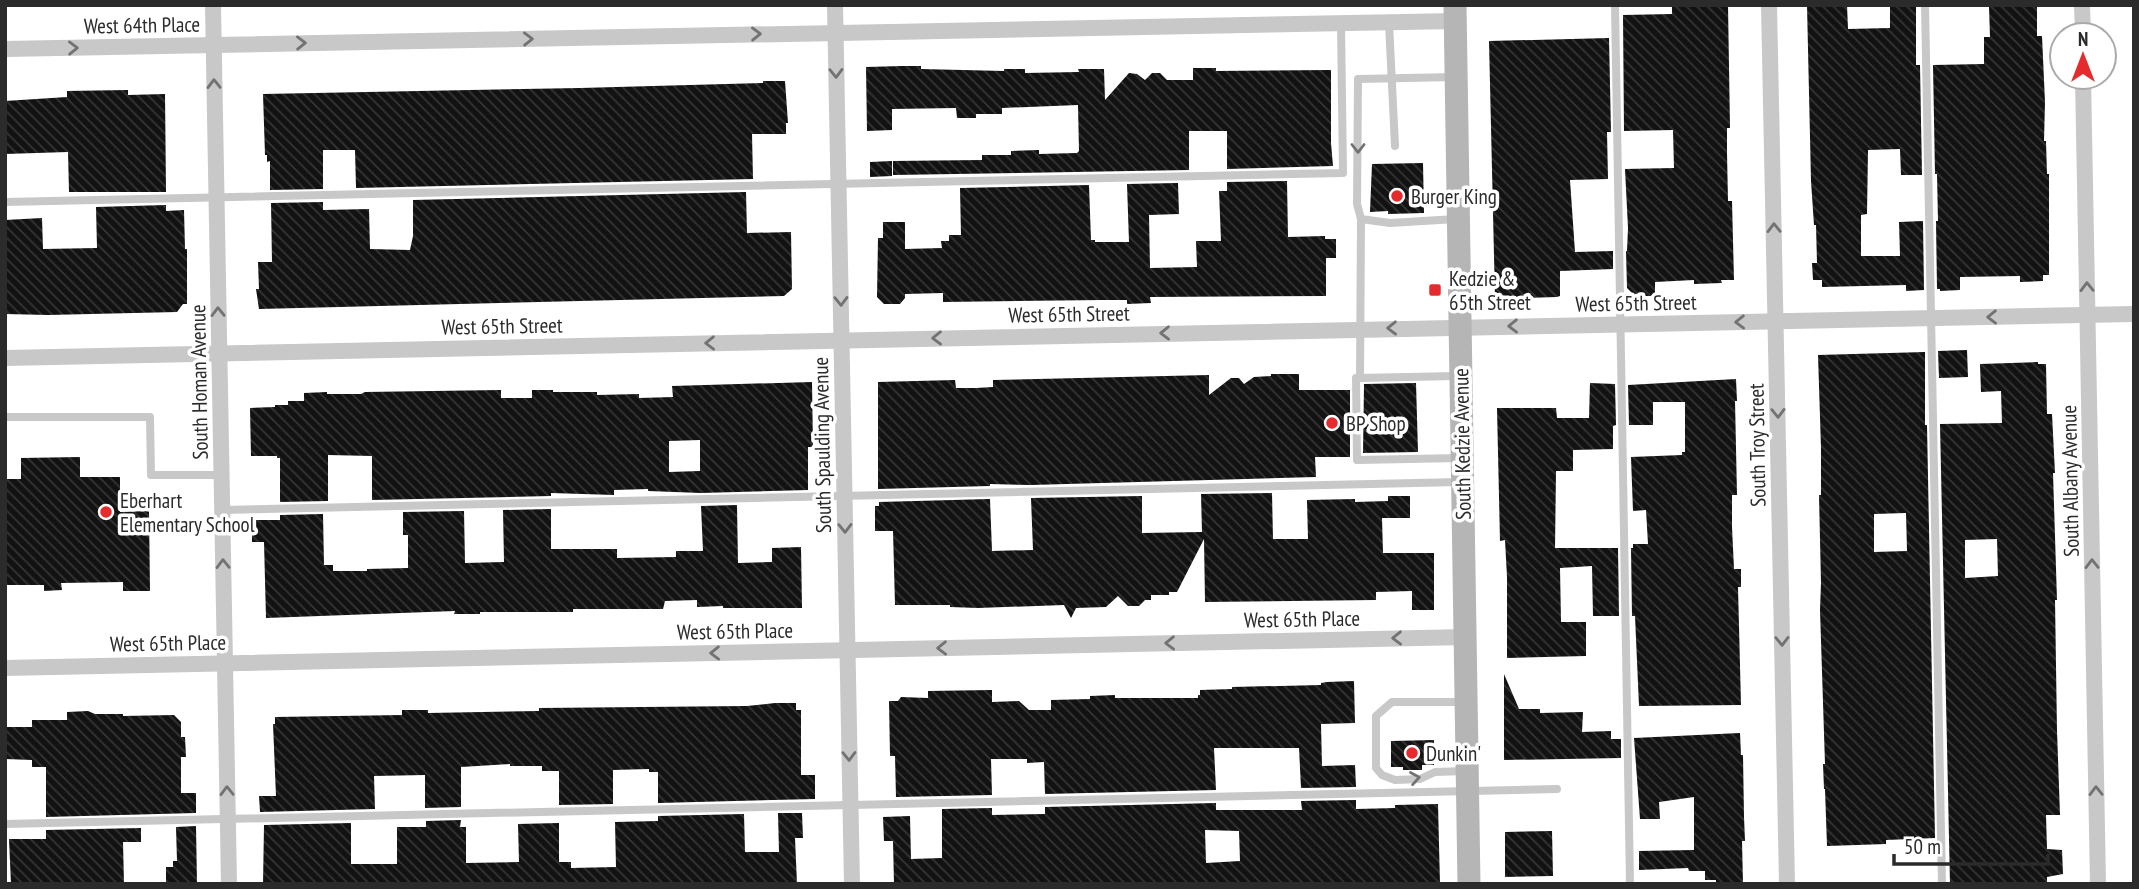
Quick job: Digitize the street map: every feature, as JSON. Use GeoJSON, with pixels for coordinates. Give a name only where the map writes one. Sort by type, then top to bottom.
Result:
{"type":"FeatureCollection","features":[{"type":"Feature","properties":{"kind":"main road","name":"South Kedzie Avenue"},"geometry":{"type":"LineString","coordinates":[[1456,9],[1469,884]]}},
{"type":"Feature","properties":{"kind":"street","name":"South Homan Avenue"},"geometry":{"type":"LineString","coordinates":[[213,5],[229,884]]}},
{"type":"Feature","properties":{"kind":"street","name":"South Spaulding Avenue"},"geometry":{"type":"LineString","coordinates":[[835,5],[852,884]]}},
{"type":"Feature","properties":{"kind":"street","name":"South Troy Street"},"geometry":{"type":"LineString","coordinates":[[1769,5],[1787,884]]}},
{"type":"Feature","properties":{"kind":"street","name":"West 64th Place"},"geometry":{"type":"LineString","coordinates":[[5,49],[1389,23],[1456,9]]}},
{"type":"Feature","properties":{"kind":"street","name":"South Albany Avenue"},"geometry":{"type":"LineString","coordinates":[[2083,91],[2098,884]]}},
{"type":"Feature","properties":{"kind":"street","name":"West 65th Street"},"geometry":{"type":"LineString","coordinates":[[5,358],[2134,314]]}},
{"type":"Feature","properties":{"kind":"street","name":"West 65th Place"},"geometry":{"type":"LineString","coordinates":[[5,668],[1466,636]]}},
{"type":"Feature","properties":{"kind":"lane"},"geometry":{"type":"LineString","coordinates":[[1615,5],[1630,884]]}},
{"type":"Feature","properties":{"kind":"lane"},"geometry":{"type":"LineString","coordinates":[[1925,5],[1942,884]]}},
{"type":"Feature","properties":{"kind":"lane"},"geometry":{"type":"LineString","coordinates":[[1389,23],[1395,146]]}},
{"type":"Feature","properties":{"kind":"lane"},"geometry":{"type":"LineString","coordinates":[[5,202],[1342,173],[1341,24]]}},
{"type":"Feature","properties":{"kind":"lane"},"geometry":{"type":"LineString","coordinates":[[1360,378],[1358,79],[1456,77]]}},
{"type":"Feature","properties":{"kind":"lane"},"geometry":{"type":"LineString","coordinates":[[1361,219],[1390,223],[1459,219]]}},
{"type":"Feature","properties":{"kind":"lane"},"geometry":{"type":"LineString","coordinates":[[1461,376],[1356,378],[1357,460],[1462,458]]}},
{"type":"Feature","properties":{"kind":"lane"},"geometry":{"type":"LineString","coordinates":[[5,417],[150,417],[151,475],[221,475]]}},
{"type":"Feature","properties":{"kind":"lane"},"geometry":{"type":"LineString","coordinates":[[222,510],[1463,482]]}},
{"type":"Feature","properties":{"kind":"lane"},"geometry":{"type":"LineString","coordinates":[[1466,702],[1392,702],[1376,716],[1376,768],[1382,775],[1395,780],[1420,779],[1434,772],[1468,781]]}},
{"type":"Feature","properties":{"kind":"lane"},"geometry":{"type":"LineString","coordinates":[[5,824],[850,805],[1468,781],[1557,789]]}},
{"type":"Feature","properties":{"kind":"building"},"geometry":{"type":"Polygon","coordinates":[[[1672,5],[1728,5],[1728,201],[1732,201],[1734,280],[1694,284],[1694,280],[1655,282],[1655,296],[1635,296],[1627,288],[1625,169],[1674,168],[1673,130],[1624,131],[1623,15],[1672,14],[1672,5]]]}},
{"type":"Feature","properties":{"kind":"building"},"geometry":{"type":"Polygon","coordinates":[[[1807,5],[1847,5],[1848,29],[1890,28],[1890,5],[1916,5],[1916,65],[1920,65],[1922,175],[1901,175],[1900,149],[1868,150],[1867,214],[1861,215],[1861,256],[1900,256],[1899,222],[1923,221],[1924,290],[1906,291],[1906,285],[1822,287],[1822,280],[1813,280],[1812,263],[1817,263],[1811,181],[1807,5]]]}},
{"type":"Feature","properties":{"kind":"building"},"geometry":{"type":"Polygon","coordinates":[[[1989,7],[2037,7],[2037,36],[2042,36],[2044,141],[2049,174],[2049,275],[2043,275],[2043,281],[2020,282],[2020,276],[1960,277],[1960,290],[1940,291],[1937,289],[1938,221],[1933,65],[1984,64],[1984,37],[1990,37],[1989,7]]]}},
{"type":"Feature","properties":{"kind":"building"},"geometry":{"type":"Polygon","coordinates":[[[1609,38],[1611,132],[1607,132],[1608,179],[1570,180],[1575,252],[1613,251],[1613,269],[1560,271],[1560,296],[1557,297],[1495,299],[1489,41],[1609,38]]]}},
{"type":"Feature","properties":{"kind":"building"},"geometry":{"type":"Polygon","coordinates":[[[921,66],[921,69],[1025,69],[1025,73],[1104,69],[1105,100],[1129,73],[1137,74],[1145,80],[1152,73],[1160,73],[1167,80],[1193,80],[1193,68],[1216,68],[1216,71],[1331,70],[1333,166],[1227,169],[1227,131],[1189,131],[1189,170],[893,175],[893,161],[982,160],[982,155],[1011,155],[1011,151],[1039,150],[1039,154],[1079,151],[1078,105],[1002,108],[1002,114],[976,114],[976,118],[957,118],[956,108],[892,109],[892,130],[867,131],[866,67],[921,66]]]}},
{"type":"Feature","properties":{"kind":"building"},"geometry":{"type":"Polygon","coordinates":[[[785,81],[788,123],[786,134],[752,134],[753,179],[356,188],[355,150],[323,150],[323,189],[270,190],[270,161],[267,162],[265,155],[263,94],[580,88],[785,81]]]}},
{"type":"Feature","properties":{"kind":"building"},"geometry":{"type":"Polygon","coordinates":[[[128,90],[128,95],[165,94],[166,192],[69,192],[68,152],[5,154],[5,101],[67,97],[67,91],[128,90]]]}},
{"type":"Feature","properties":{"kind":"building"},"geometry":{"type":"Polygon","coordinates":[[[892,161],[892,176],[870,177],[870,162],[892,161]]]}},
{"type":"Feature","properties":{"kind":"building","name":"Burger King"},"geometry":{"type":"Polygon","coordinates":[[[1423,163],[1424,213],[1370,212],[1372,164],[1423,163]]]}},
{"type":"Feature","properties":{"kind":"building"},"geometry":{"type":"Polygon","coordinates":[[[1287,181],[1288,237],[1325,236],[1325,239],[1336,239],[1336,258],[1326,258],[1326,296],[1150,297],[1151,303],[1127,304],[1127,300],[943,302],[943,293],[905,294],[900,304],[884,304],[877,297],[878,238],[883,238],[883,222],[905,222],[905,249],[942,248],[941,241],[949,241],[949,235],[961,235],[960,188],[1089,185],[1091,240],[1129,242],[1127,184],[1178,183],[1179,214],[1149,215],[1150,268],[1197,267],[1196,241],[1221,241],[1219,191],[1227,191],[1227,182],[1287,181]]]}},
{"type":"Feature","properties":{"kind":"building"},"geometry":{"type":"Polygon","coordinates":[[[746,192],[747,233],[791,232],[792,289],[784,296],[259,309],[256,289],[259,289],[258,262],[272,262],[271,203],[323,202],[323,210],[369,209],[370,249],[410,250],[413,236],[413,200],[746,192]]]}},
{"type":"Feature","properties":{"kind":"building"},"geometry":{"type":"Polygon","coordinates":[[[166,205],[166,211],[184,210],[187,304],[183,304],[177,312],[5,314],[5,220],[42,218],[43,249],[97,248],[96,207],[166,205]]]}},
{"type":"Feature","properties":{"kind":"building"},"geometry":{"type":"Polygon","coordinates":[[[1967,350],[1968,377],[1939,378],[1938,351],[1967,350]]]}},
{"type":"Feature","properties":{"kind":"building"},"geometry":{"type":"Polygon","coordinates":[[[1925,352],[1935,838],[1886,840],[1886,844],[1827,846],[1820,610],[1821,448],[1818,355],[1925,352]],[[1906,513],[1874,514],[1874,552],[1907,551],[1906,513]]]}},
{"type":"Feature","properties":{"kind":"building"},"geometry":{"type":"Polygon","coordinates":[[[1980,364],[2046,364],[2047,414],[2052,414],[2055,473],[2060,815],[2046,815],[2047,849],[2062,850],[2063,874],[2047,877],[2047,882],[1950,884],[1940,424],[2002,423],[2001,391],[1981,392],[1980,364]],[[1997,539],[1965,540],[1965,578],[1998,576],[1997,539]]]}},
{"type":"Feature","properties":{"kind":"building"},"geometry":{"type":"Polygon","coordinates":[[[1299,374],[1299,390],[1350,390],[1350,457],[1315,457],[1316,477],[878,489],[878,382],[955,380],[956,388],[976,388],[993,387],[993,380],[1209,375],[1209,395],[1231,378],[1239,378],[1244,384],[1254,377],[1299,374]]]}},
{"type":"Feature","properties":{"kind":"building"},"geometry":{"type":"Polygon","coordinates":[[[1736,379],[1737,495],[1732,495],[1732,527],[1734,569],[1741,569],[1741,587],[1738,587],[1741,705],[1639,706],[1635,616],[1632,616],[1631,548],[1633,544],[1648,544],[1646,510],[1633,511],[1631,457],[1682,455],[1682,452],[1685,452],[1685,402],[1653,402],[1653,425],[1629,425],[1628,385],[1736,379]]]}},
{"type":"Feature","properties":{"kind":"building"},"geometry":{"type":"Polygon","coordinates":[[[812,382],[813,447],[808,447],[808,490],[701,493],[648,489],[614,490],[614,495],[551,493],[551,496],[372,500],[372,456],[328,455],[328,501],[280,502],[280,458],[251,456],[250,408],[275,407],[288,405],[288,401],[304,401],[304,393],[501,390],[501,398],[532,398],[532,390],[553,390],[597,392],[597,395],[639,394],[639,398],[673,397],[672,386],[812,382]],[[700,440],[669,441],[669,472],[700,471],[700,440]]]}},
{"type":"Feature","properties":{"kind":"building"},"geometry":{"type":"Polygon","coordinates":[[[1416,383],[1418,452],[1363,453],[1364,384],[1416,383]]]}},
{"type":"Feature","properties":{"kind":"building"},"geometry":{"type":"Polygon","coordinates":[[[1590,383],[1615,384],[1616,425],[1613,426],[1613,449],[1573,450],[1573,471],[1556,471],[1555,548],[1618,548],[1619,616],[1593,616],[1592,566],[1560,568],[1561,622],[1586,622],[1586,656],[1507,658],[1507,577],[1505,540],[1500,541],[1497,408],[1556,408],[1557,418],[1589,418],[1590,383]]]}},
{"type":"Feature","properties":{"kind":"building"},"geometry":{"type":"Polygon","coordinates":[[[80,457],[80,477],[120,477],[120,512],[149,511],[150,591],[123,591],[123,582],[61,583],[62,590],[44,591],[44,585],[5,585],[5,479],[21,479],[21,458],[80,457]]]}},
{"type":"Feature","properties":{"kind":"building"},"geometry":{"type":"Polygon","coordinates":[[[1272,493],[1273,539],[1308,539],[1307,500],[1388,501],[1388,496],[1410,496],[1410,518],[1382,518],[1383,553],[1434,553],[1434,610],[1412,610],[1412,591],[1376,592],[1376,600],[1205,602],[1204,539],[1177,592],[1151,595],[1151,600],[1145,600],[1139,606],[1128,606],[1118,596],[1106,607],[1076,608],[1071,618],[1064,605],[978,608],[895,605],[893,531],[875,531],[875,506],[879,506],[879,502],[990,499],[992,551],[1033,550],[1031,498],[1142,496],[1142,533],[1202,532],[1201,494],[1272,493]]]}},
{"type":"Feature","properties":{"kind":"building"},"geometry":{"type":"Polygon","coordinates":[[[737,505],[738,563],[772,562],[772,548],[801,547],[802,608],[697,607],[697,600],[665,601],[663,609],[573,609],[573,612],[480,614],[454,614],[455,611],[266,618],[264,542],[252,542],[252,520],[280,520],[280,515],[323,514],[324,565],[333,565],[333,571],[408,568],[408,535],[403,535],[403,512],[464,511],[465,563],[504,562],[503,510],[551,509],[551,549],[617,549],[617,558],[676,557],[676,551],[703,551],[701,506],[737,505]]]}},
{"type":"Feature","properties":{"kind":"building"},"geometry":{"type":"Polygon","coordinates":[[[1504,674],[1519,709],[1540,709],[1540,713],[1583,712],[1582,732],[1611,731],[1611,739],[1621,739],[1621,758],[1504,760],[1504,674]]]}},
{"type":"Feature","properties":{"kind":"building"},"geometry":{"type":"Polygon","coordinates":[[[1354,681],[1355,723],[1321,724],[1322,766],[1355,765],[1356,787],[1301,788],[1299,748],[1214,748],[1216,790],[1045,794],[1044,762],[991,759],[992,795],[896,797],[895,756],[890,756],[889,701],[898,701],[901,697],[928,698],[928,691],[992,690],[992,702],[1019,701],[1029,710],[1051,710],[1051,700],[1090,699],[1090,696],[1198,698],[1200,690],[1354,681]]]}},
{"type":"Feature","properties":{"kind":"building"},"geometry":{"type":"Polygon","coordinates":[[[796,703],[796,710],[801,710],[801,775],[815,775],[815,799],[658,803],[658,772],[649,772],[649,769],[613,770],[613,804],[559,805],[559,771],[542,771],[542,766],[510,764],[461,767],[461,807],[425,808],[425,775],[374,776],[375,809],[260,812],[259,796],[276,796],[275,717],[402,715],[402,710],[428,710],[428,713],[539,711],[539,708],[747,706],[796,703]]]}},
{"type":"Feature","properties":{"kind":"building"},"geometry":{"type":"Polygon","coordinates":[[[88,711],[123,716],[174,715],[181,722],[181,737],[185,737],[186,757],[181,757],[181,793],[196,793],[196,813],[46,817],[46,767],[32,767],[32,760],[5,759],[5,727],[32,727],[32,720],[67,720],[67,712],[88,711]]]}},
{"type":"Feature","properties":{"kind":"building"},"geometry":{"type":"Polygon","coordinates":[[[1740,733],[1745,841],[1742,841],[1743,884],[1716,884],[1716,880],[1705,880],[1705,871],[1689,871],[1688,868],[1639,870],[1639,851],[1694,850],[1694,797],[1659,802],[1660,819],[1640,819],[1634,738],[1740,733]]]}},
{"type":"Feature","properties":{"kind":"building","name":"Dunkin'"},"geometry":{"type":"Polygon","coordinates":[[[1434,740],[1434,765],[1422,765],[1422,770],[1391,767],[1391,741],[1434,740]]]}},
{"type":"Feature","properties":{"kind":"building"},"geometry":{"type":"Polygon","coordinates":[[[1356,800],[1356,809],[1438,804],[1440,884],[894,884],[893,841],[884,841],[883,817],[910,816],[911,859],[942,858],[942,809],[992,808],[992,815],[1045,814],[1045,807],[1216,803],[1216,810],[1302,810],[1301,801],[1356,800]],[[1205,830],[1206,863],[1240,861],[1239,831],[1205,830]]]}},
{"type":"Feature","properties":{"kind":"building"},"geometry":{"type":"Polygon","coordinates":[[[778,813],[802,813],[803,838],[795,838],[797,884],[263,884],[264,825],[351,823],[351,864],[397,864],[397,827],[426,827],[426,821],[461,820],[460,827],[466,827],[466,863],[519,862],[518,824],[559,823],[559,862],[571,862],[571,868],[616,867],[615,822],[658,821],[658,816],[744,814],[745,852],[779,852],[778,813]]]}},
{"type":"Feature","properties":{"kind":"building"},"geometry":{"type":"Polygon","coordinates":[[[196,826],[197,884],[166,884],[166,867],[173,867],[173,861],[177,861],[176,827],[196,826]]]}},
{"type":"Feature","properties":{"kind":"building"},"geometry":{"type":"Polygon","coordinates":[[[141,828],[141,842],[123,842],[124,884],[11,884],[9,839],[46,839],[46,830],[141,828]]]}},
{"type":"Feature","properties":{"kind":"building"},"geometry":{"type":"Polygon","coordinates":[[[1552,831],[1553,876],[1505,877],[1505,832],[1552,831]]]}},
{"type":"Feature","properties":{"kind":"place","name":"Burger King"},"geometry":{"type":"Point","coordinates":[1397,196]}},
{"type":"Feature","properties":{"kind":"place","name":"Kedzie & 65th Street"},"geometry":{"type":"Point","coordinates":[1435,290]}},
{"type":"Feature","properties":{"kind":"place","name":"BP Shop"},"geometry":{"type":"Point","coordinates":[1332,423]}},
{"type":"Feature","properties":{"kind":"place","name":"Eberhart Elementary School"},"geometry":{"type":"Point","coordinates":[106,512]}},
{"type":"Feature","properties":{"kind":"place","name":"Dunkin'"},"geometry":{"type":"Point","coordinates":[1412,753]}}]}
